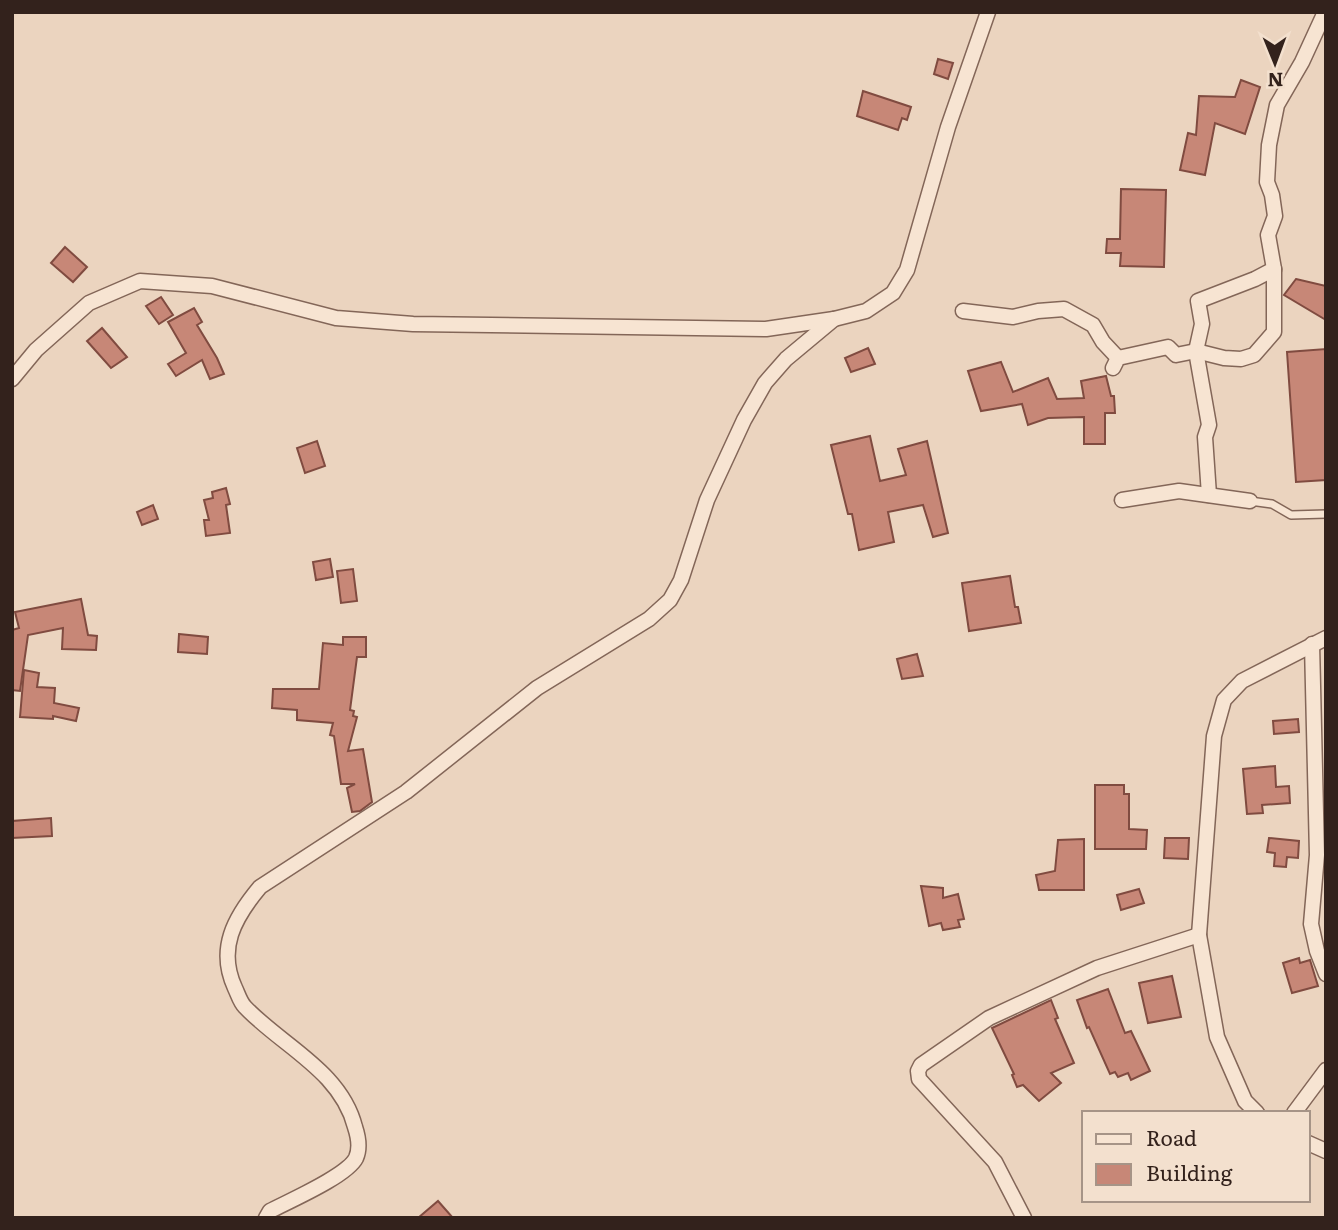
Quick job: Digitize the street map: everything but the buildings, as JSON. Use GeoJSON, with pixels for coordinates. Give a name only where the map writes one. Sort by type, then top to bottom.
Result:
{"type":"FeatureCollection","features":[{"type":"Feature","properties":{"kind":"street"},"geometry":{"type":"LineString","coordinates":[[12,379],[36,349],[89,303],[140,281],[212,286],[336,318],[413,324],[766,329],[834,319],[866,311],[893,293],[907,270],[948,127],[988,12]]}},
{"type":"Feature","properties":{"kind":"street"},"geometry":{"type":"LineString","coordinates":[[963,311],[1013,317],[1063,309],[1093,325],[1115,363],[1168,347],[1176,355],[1196,351],[1241,359],[1254,355],[1274,332],[1274,269],[1268,235],[1275,216],[1267,182],[1269,145],[1277,105],[1302,62],[1325,12]]}},
{"type":"Feature","properties":{"kind":"street"},"geometry":{"type":"LineString","coordinates":[[1209,495],[1205,438],[1209,425],[1196,351],[1202,324],[1198,301],[1274,269]]}},
{"type":"Feature","properties":{"kind":"street"},"geometry":{"type":"LineString","coordinates":[[266,1218],[270,1211],[338,1175],[356,1158],[359,1139],[351,1110],[323,1073],[243,1005],[229,975],[226,946],[242,908],[260,887],[406,792],[537,688],[649,619],[670,600],[681,580],[707,500],[760,392],[786,359],[834,319]]}},
{"type":"Feature","properties":{"kind":"street"},"geometry":{"type":"LineString","coordinates":[[1122,500],[1179,491],[1250,501]]}},
{"type":"Feature","properties":{"kind":"street"},"geometry":{"type":"LineString","coordinates":[[1255,1111],[1245,1101],[1217,1037],[1199,935],[1214,736],[1224,700],[1242,681],[1319,641],[1317,855],[1311,924],[1326,974]]}},
{"type":"Feature","properties":{"kind":"street"},"geometry":{"type":"LineString","coordinates":[[1024,1218],[995,1162],[919,1079],[920,1065],[1001,1012],[1097,968],[1199,935]]}},
{"type":"Feature","properties":{"kind":"street"},"geometry":{"type":"LineString","coordinates":[[1295,1111],[1326,1070]]}},
{"type":"Feature","properties":{"kind":"street"},"geometry":{"type":"LineString","coordinates":[[1310,1144],[1326,1151]]}},
{"type":"Feature","properties":{"kind":"lane"},"geometry":{"type":"LineString","coordinates":[[1250,501],[1272,504],[1291,515],[1326,513]]}}]}
